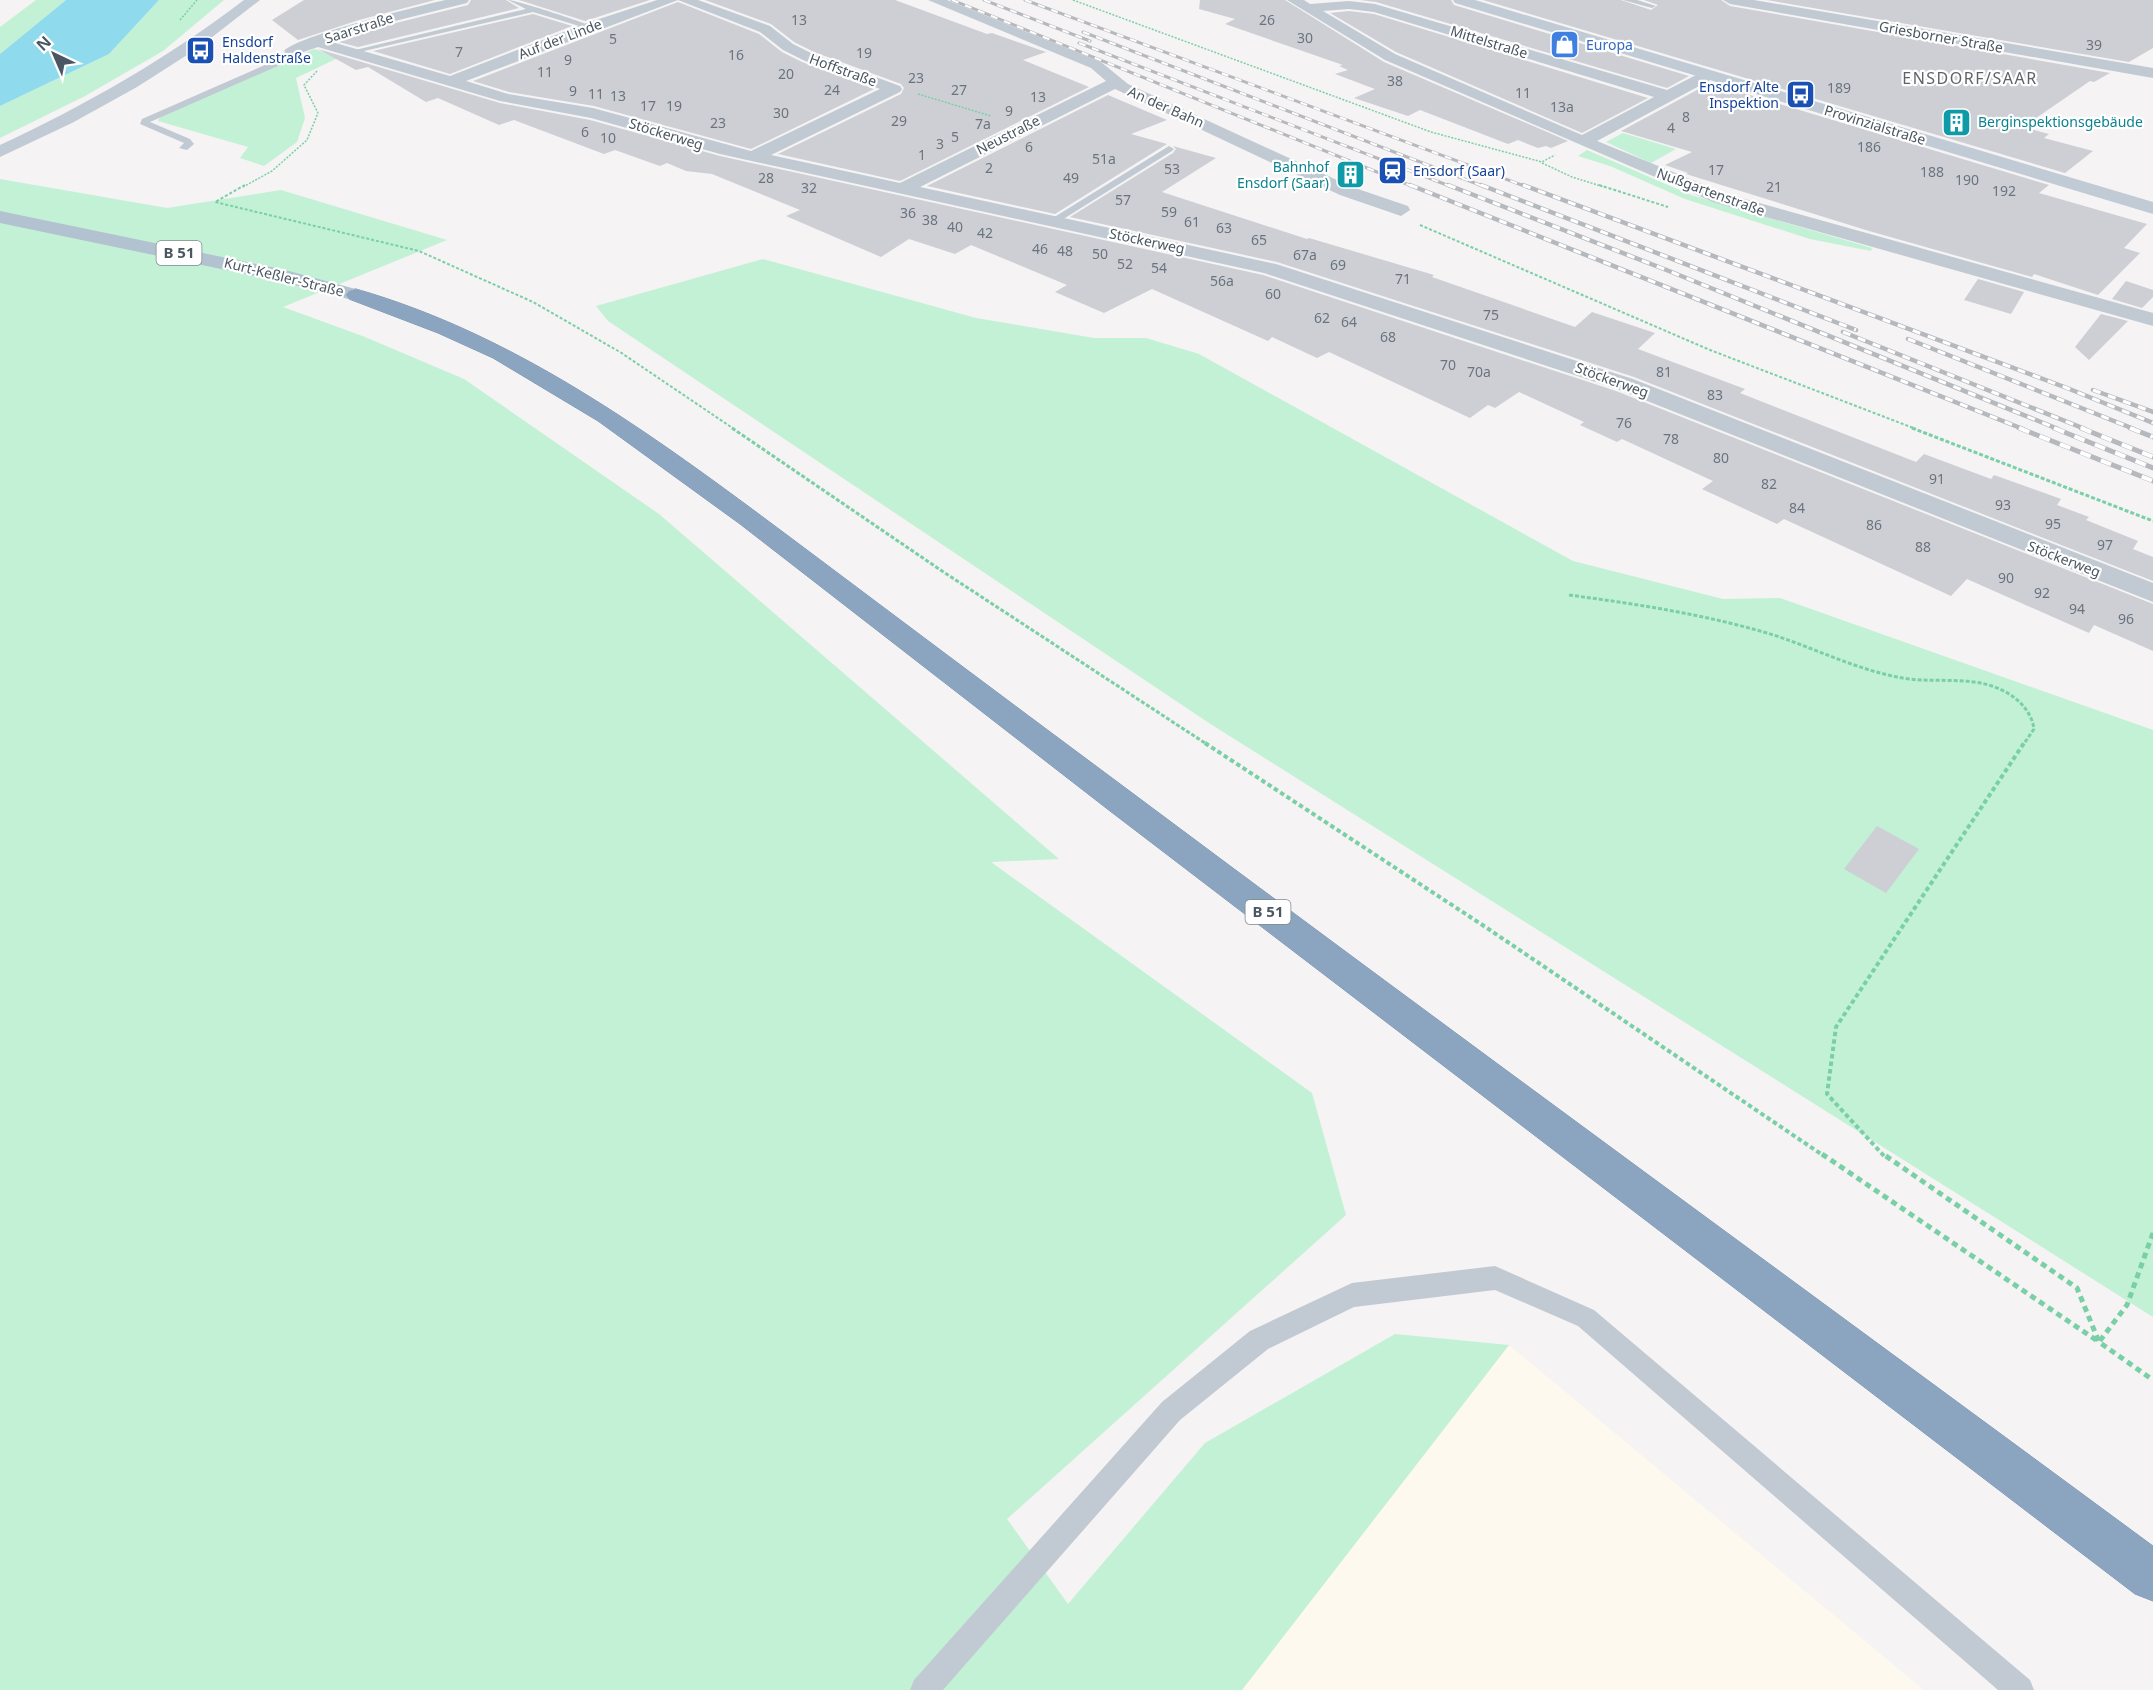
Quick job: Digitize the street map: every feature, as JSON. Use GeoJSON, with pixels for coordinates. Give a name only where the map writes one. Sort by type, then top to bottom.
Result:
{"type":"FeatureCollection","features":[{"type":"Feature","properties":{"kind":"highway","name":"B 51"},"geometry":{"type":"LineString","coordinates":[[356,295],[446,328],[501,353],[550,380],[606,416],[749,519],[1130,809],[2153,1576]]}},
{"type":"Feature","properties":{"kind":"main road"},"geometry":{"type":"LineString","coordinates":[[0,153],[132,85],[168,63],[253,0]]}},
{"type":"Feature","properties":{"kind":"main road","name":"Provinzialstraße"},"geometry":{"type":"LineString","coordinates":[[1460,0],[2153,208]]}},
{"type":"Feature","properties":{"kind":"main road","name":"Kurt-Keßler-Straße"},"geometry":{"type":"LineString","coordinates":[[0,217],[285,276],[356,295]]}},
{"type":"Feature","properties":{"kind":"main road"},"geometry":{"type":"LineString","coordinates":[[10,237],[40,225]]}},
{"type":"Feature","properties":{"kind":"street","name":"Saarstraße"},"geometry":{"type":"LineString","coordinates":[[292,51],[382,20],[462,0]]}},
{"type":"Feature","properties":{"kind":"street","name":"Auf der Linde"},"geometry":{"type":"LineString","coordinates":[[450,82],[589,27],[671,0]]}},
{"type":"Feature","properties":{"kind":"street","name":"Hoffstraße"},"geometry":{"type":"LineString","coordinates":[[685,0],[765,29],[788,47],[808,57],[894,89]]}},
{"type":"Feature","properties":{"kind":"street","name":"An der Bahn"},"geometry":{"type":"LineString","coordinates":[[935,0],[1103,68],[1114,83],[1346,191],[1401,210]]}},
{"type":"Feature","properties":{"kind":"street","name":"Griesborner Straße"},"geometry":{"type":"LineString","coordinates":[[1730,0],[2153,73]]}},
{"type":"Feature","properties":{"kind":"street","name":"Mittelstraße"},"geometry":{"type":"LineString","coordinates":[[1300,4],[1375,8],[1668,96]]}},
{"type":"Feature","properties":{"kind":"street","name":"Nußgartenstraße"},"geometry":{"type":"LineString","coordinates":[[1300,4],[1390,57],[1698,190],[1748,207],[2153,320]]}},
{"type":"Feature","properties":{"kind":"street"},"geometry":{"type":"LineString","coordinates":[[1841,19],[1853,6]]}},
{"type":"Feature","properties":{"kind":"street","name":"Stöckerweg"},"geometry":{"type":"LineString","coordinates":[[316,42],[506,98],[593,113],[695,143],[1269,268],[1576,366],[2153,593]]}},
{"type":"Feature","properties":{"kind":"street"},"geometry":{"type":"LineString","coordinates":[[1583,141],[1708,75]]}},
{"type":"Feature","properties":{"kind":"street","name":"Neustraße"},"geometry":{"type":"LineString","coordinates":[[902,189],[1114,83]]}},
{"type":"Feature","properties":{"kind":"street","name":"Hoffstraße"},"geometry":{"type":"LineString","coordinates":[[754,156],[894,89]]}},
{"type":"Feature","properties":{"kind":"lane"},"geometry":{"type":"LineString","coordinates":[[512,0],[533,10],[589,27]]}},
{"type":"Feature","properties":{"kind":"lane"},"geometry":{"type":"LineString","coordinates":[[1627,0],[1652,6]]}},
{"type":"Feature","properties":{"kind":"lane"},"geometry":{"type":"LineString","coordinates":[[356,53],[533,10]]}},
{"type":"Feature","properties":{"kind":"lane"},"geometry":{"type":"LineString","coordinates":[[184,148],[189,144],[188,141],[145,124],[145,121],[277,63],[292,51]]}},
{"type":"Feature","properties":{"kind":"lane"},"geometry":{"type":"LineString","coordinates":[[1053,221],[1168,149]]}},
{"type":"Feature","properties":{"kind":"lane"},"geometry":{"type":"LineString","coordinates":[[924,1690],[1171,1411],[1259,1340],[1352,1295],[1495,1278],[1586,1318],[2020,1690]]}},
{"type":"Feature","properties":{"kind":"path"},"geometry":{"type":"LineString","coordinates":[[1073,0],[1431,132],[1542,162],[1572,177],[1670,207]]}},
{"type":"Feature","properties":{"kind":"path"},"geometry":{"type":"LineString","coordinates":[[356,53],[315,72],[304,85],[318,113],[306,140],[272,171],[214,202],[418,251],[533,302],[620,352],[942,571],[1497,934],[2153,1380]]}},
{"type":"Feature","properties":{"kind":"path"},"geometry":{"type":"LineString","coordinates":[[894,89],[908,91],[1025,126]]}},
{"type":"Feature","properties":{"kind":"path"},"geometry":{"type":"LineString","coordinates":[[1542,162],[1583,141]]}},
{"type":"Feature","properties":{"kind":"path"},"geometry":{"type":"LineString","coordinates":[[1401,210],[1416,223],[1710,350],[2153,521]]}},
{"type":"Feature","properties":{"kind":"path"},"geometry":{"type":"LineString","coordinates":[[1569,595],[1659,607],[1755,631],[1895,677],[1927,682],[1969,681],[1993,686],[2017,699],[2032,716],[2034,729],[1836,1027],[1827,1094],[1887,1159],[2077,1288],[2099,1342]]}},
{"type":"Feature","properties":{"kind":"path"},"geometry":{"type":"LineString","coordinates":[[2099,1342],[2127,1305],[2153,1233]]}},
{"type":"Feature","properties":{"kind":"shaded area"},"geometry":{"type":"Polygon","coordinates":[[[1509,1345],[1924,1690],[1242,1690],[1509,1345]]]}},
{"type":"Feature","properties":{"kind":"green space"},"geometry":{"type":"Polygon","coordinates":[[[36,0],[66,0],[0,54],[0,27],[36,0]]]}},
{"type":"Feature","properties":{"kind":"green space"},"geometry":{"type":"Polygon","coordinates":[[[159,0],[224,0],[163,51],[85,96],[0,138],[0,106],[109,54],[159,0]]]}},
{"type":"Feature","properties":{"kind":"green space"},"geometry":{"type":"Polygon","coordinates":[[[314,49],[340,57],[296,78],[305,118],[297,142],[264,166],[240,158],[248,147],[158,121],[160,117],[314,49]]]}},
{"type":"Feature","properties":{"kind":"green space"},"geometry":{"type":"Polygon","coordinates":[[[1623,133],[1676,149],[1651,163],[1606,142],[1623,133]]]}},
{"type":"Feature","properties":{"kind":"green space"},"geometry":{"type":"Polygon","coordinates":[[[1587,150],[1691,195],[1872,248],[1871,251],[1810,239],[1685,199],[1610,166],[1578,156],[1587,150]]]}},
{"type":"Feature","properties":{"kind":"green space"},"geometry":{"type":"Polygon","coordinates":[[[0,179],[167,208],[281,190],[447,240],[283,307],[365,337],[464,379],[659,514],[1059,859],[991,862],[1312,1093],[1346,1215],[1007,1519],[1068,1604],[1205,1443],[1395,1334],[1509,1345],[1242,1690],[0,1690],[0,179]]]}},
{"type":"Feature","properties":{"kind":"green space"},"geometry":{"type":"Polygon","coordinates":[[[763,259],[976,318],[1094,338],[1146,338],[1199,354],[1573,561],[1723,599],[1780,598],[2153,730],[2153,1317],[1209,723],[608,321],[596,306],[763,259]]]}},
{"type":"Feature","properties":{"kind":"water"},"geometry":{"type":"Polygon","coordinates":[[[66,0],[159,0],[109,54],[0,106],[0,54],[66,0]]]}},
{"type":"Feature","properties":{"kind":"building"},"geometry":{"type":"Polygon","coordinates":[[[304,0],[435,0],[359,20],[298,40],[272,20],[304,0]]]}},
{"type":"Feature","properties":{"kind":"building"},"geometry":{"type":"Polygon","coordinates":[[[471,0],[506,0],[519,8],[358,47],[339,42],[388,25],[468,5],[471,0]]]}},
{"type":"Feature","properties":{"kind":"building"},"geometry":{"type":"Polygon","coordinates":[[[519,0],[650,0],[585,21],[519,0]]]}},
{"type":"Feature","properties":{"kind":"building"},"geometry":{"type":"Polygon","coordinates":[[[705,0],[895,0],[987,34],[992,33],[1046,52],[1023,60],[1089,87],[900,181],[778,154],[901,94],[904,88],[901,84],[814,52],[794,42],[771,24],[705,0]]]}},
{"type":"Feature","properties":{"kind":"building"},"geometry":{"type":"Polygon","coordinates":[[[1200,0],[1285,0],[1384,62],[1568,141],[1551,148],[1546,146],[1538,148],[1518,140],[1508,144],[1420,110],[1408,116],[1354,98],[1375,89],[1335,74],[1348,70],[1339,66],[1343,65],[1225,24],[1235,19],[1199,9],[1200,0]]]}},
{"type":"Feature","properties":{"kind":"building"},"geometry":{"type":"Polygon","coordinates":[[[1360,0],[1451,0],[1454,5],[1689,76],[1667,88],[1376,2],[1360,0]]]}},
{"type":"Feature","properties":{"kind":"building"},"geometry":{"type":"Polygon","coordinates":[[[1483,0],[1621,0],[1651,10],[1658,5],[1644,0],[1721,0],[1730,6],[2110,73],[2094,82],[2090,81],[2023,127],[2049,134],[2044,138],[2093,151],[2065,173],[1483,0]]]}},
{"type":"Feature","properties":{"kind":"building"},"geometry":{"type":"Polygon","coordinates":[[[1767,0],[2153,0],[2153,48],[2129,62],[1767,0]]]}},
{"type":"Feature","properties":{"kind":"building"},"geometry":{"type":"Polygon","coordinates":[[[678,2],[759,34],[782,52],[802,62],[874,89],[751,149],[594,106],[509,92],[473,81],[678,2]]]}},
{"type":"Feature","properties":{"kind":"building"},"geometry":{"type":"Polygon","coordinates":[[[1349,11],[1374,14],[1648,98],[1582,133],[1396,52],[1330,13],[1349,11]]]}},
{"type":"Feature","properties":{"kind":"building"},"geometry":{"type":"Polygon","coordinates":[[[533,14],[572,26],[450,74],[373,51],[533,14]]]}},
{"type":"Feature","properties":{"kind":"building"},"geometry":{"type":"Polygon","coordinates":[[[318,49],[500,103],[590,120],[720,156],[1263,275],[1616,391],[2153,604],[2153,651],[2094,625],[2089,633],[1967,579],[1951,596],[1784,519],[1777,524],[1702,489],[1713,481],[1622,439],[1617,442],[1580,425],[1584,422],[1519,392],[1495,408],[1488,405],[1470,418],[1329,352],[1317,358],[1272,337],[1268,341],[1152,289],[1104,313],[1055,292],[1067,285],[971,245],[955,254],[909,239],[881,257],[786,216],[800,210],[712,174],[686,171],[667,163],[660,166],[615,150],[604,154],[514,120],[499,125],[438,98],[426,102],[368,67],[356,70],[318,49]]]}},
{"type":"Feature","properties":{"kind":"building"},"geometry":{"type":"Polygon","coordinates":[[[1710,83],[2049,185],[2039,193],[2147,224],[2124,248],[2140,253],[2098,295],[2034,274],[2032,277],[1869,231],[1686,174],[1688,173],[1665,165],[1692,152],[1621,131],[1710,83]]]}},
{"type":"Feature","properties":{"kind":"building"},"geometry":{"type":"Polygon","coordinates":[[[1108,95],[1167,120],[1131,134],[1167,144],[1055,214],[927,186],[1108,95]]]}},
{"type":"Feature","properties":{"kind":"building"},"geometry":{"type":"Polygon","coordinates":[[[1173,146],[1216,158],[1162,192],[1307,239],[1434,275],[1432,277],[1575,327],[1592,312],[1655,333],[1638,349],[1745,389],[1740,393],[1916,462],[1924,454],[1991,479],[1994,475],[2061,499],[2057,505],[2089,517],[2086,520],[2138,541],[2133,549],[2153,557],[2153,581],[1634,377],[1277,262],[1070,217],[1173,153],[1176,149],[1173,146]]]}},
{"type":"Feature","properties":{"kind":"building"},"geometry":{"type":"Polygon","coordinates":[[[1978,279],[2024,292],[2011,314],[1964,300],[1978,279]]]}},
{"type":"Feature","properties":{"kind":"building"},"geometry":{"type":"Polygon","coordinates":[[[2126,281],[2153,290],[2153,297],[2142,308],[2112,299],[2126,281]]]}},
{"type":"Feature","properties":{"kind":"building"},"geometry":{"type":"Polygon","coordinates":[[[2101,314],[2128,321],[2089,360],[2075,347],[2101,314]]]}},
{"type":"Feature","properties":{"kind":"building"},"geometry":{"type":"Polygon","coordinates":[[[1877,826],[1919,849],[1886,893],[1844,869],[1877,826]]]}},
{"type":"Feature","properties":{"kind":"railway"},"geometry":{"type":"LineString","coordinates":[[952,0],[1414,187]]}},
{"type":"Feature","properties":{"kind":"railway"},"geometry":{"type":"LineString","coordinates":[[984,0],[1090,41]]}},
{"type":"Feature","properties":{"kind":"railway"},"geometry":{"type":"LineString","coordinates":[[1025,0],[1527,187]]}},
{"type":"Feature","properties":{"kind":"railway"},"geometry":{"type":"LineString","coordinates":[[1083,32],[1485,187]]}},
{"type":"Feature","properties":{"kind":"railway"},"geometry":{"type":"LineString","coordinates":[[1079,43],[1452,187]]}},
{"type":"Feature","properties":{"kind":"railway"},"geometry":{"type":"LineString","coordinates":[[1410,185],[2023,429]]}},
{"type":"Feature","properties":{"kind":"railway"},"geometry":{"type":"LineString","coordinates":[[1448,185],[1669,271],[2058,429]]}},
{"type":"Feature","properties":{"kind":"railway"},"geometry":{"type":"LineString","coordinates":[[1481,185],[1856,330]]}},
{"type":"Feature","properties":{"kind":"railway"},"geometry":{"type":"LineString","coordinates":[[1523,185],[2067,388],[2153,423]]}},
{"type":"Feature","properties":{"kind":"railway"},"geometry":{"type":"LineString","coordinates":[[1843,332],[2085,429]]}},
{"type":"Feature","properties":{"kind":"railway"},"geometry":{"type":"LineString","coordinates":[[1908,339],[2134,429]]}},
{"type":"Feature","properties":{"kind":"railway"},"geometry":{"type":"LineString","coordinates":[[2093,390],[2153,412]]}},
{"type":"Feature","properties":{"kind":"railway"},"geometry":{"type":"LineString","coordinates":[[2019,428],[2153,481]]}},
{"type":"Feature","properties":{"kind":"railway"},"geometry":{"type":"LineString","coordinates":[[2054,428],[2153,468]]}},
{"type":"Feature","properties":{"kind":"railway"},"geometry":{"type":"LineString","coordinates":[[2081,428],[2153,457]]}},
{"type":"Feature","properties":{"kind":"railway"},"geometry":{"type":"LineString","coordinates":[[2130,428],[2153,437]]}},
{"type":"Feature","properties":{"kind":"place","name":"Europa"},"geometry":{"type":"Point","coordinates":[1565,45]}},
{"type":"Feature","properties":{"kind":"place","name":"Ensdorf Haldenstraße"},"geometry":{"type":"Point","coordinates":[201,50]}},
{"type":"Feature","properties":{"kind":"place","name":"Ensdorf Alte Inspektion"},"geometry":{"type":"Point","coordinates":[1800,95]}},
{"type":"Feature","properties":{"kind":"place","name":"Berginspektionsgebäude"},"geometry":{"type":"Point","coordinates":[1957,122]}},
{"type":"Feature","properties":{"kind":"place","name":"Ensdorf (Saar)"},"geometry":{"type":"Point","coordinates":[1392,171]}},
{"type":"Feature","properties":{"kind":"place","name":"Bahnhof Ensdorf (Saar)"},"geometry":{"type":"Point","coordinates":[1350,175]}},
{"type":"Feature","properties":{"kind":"district","name":"ENSDORF/SAAR"},"geometry":{"type":"Point","coordinates":[1970,78]}}]}
